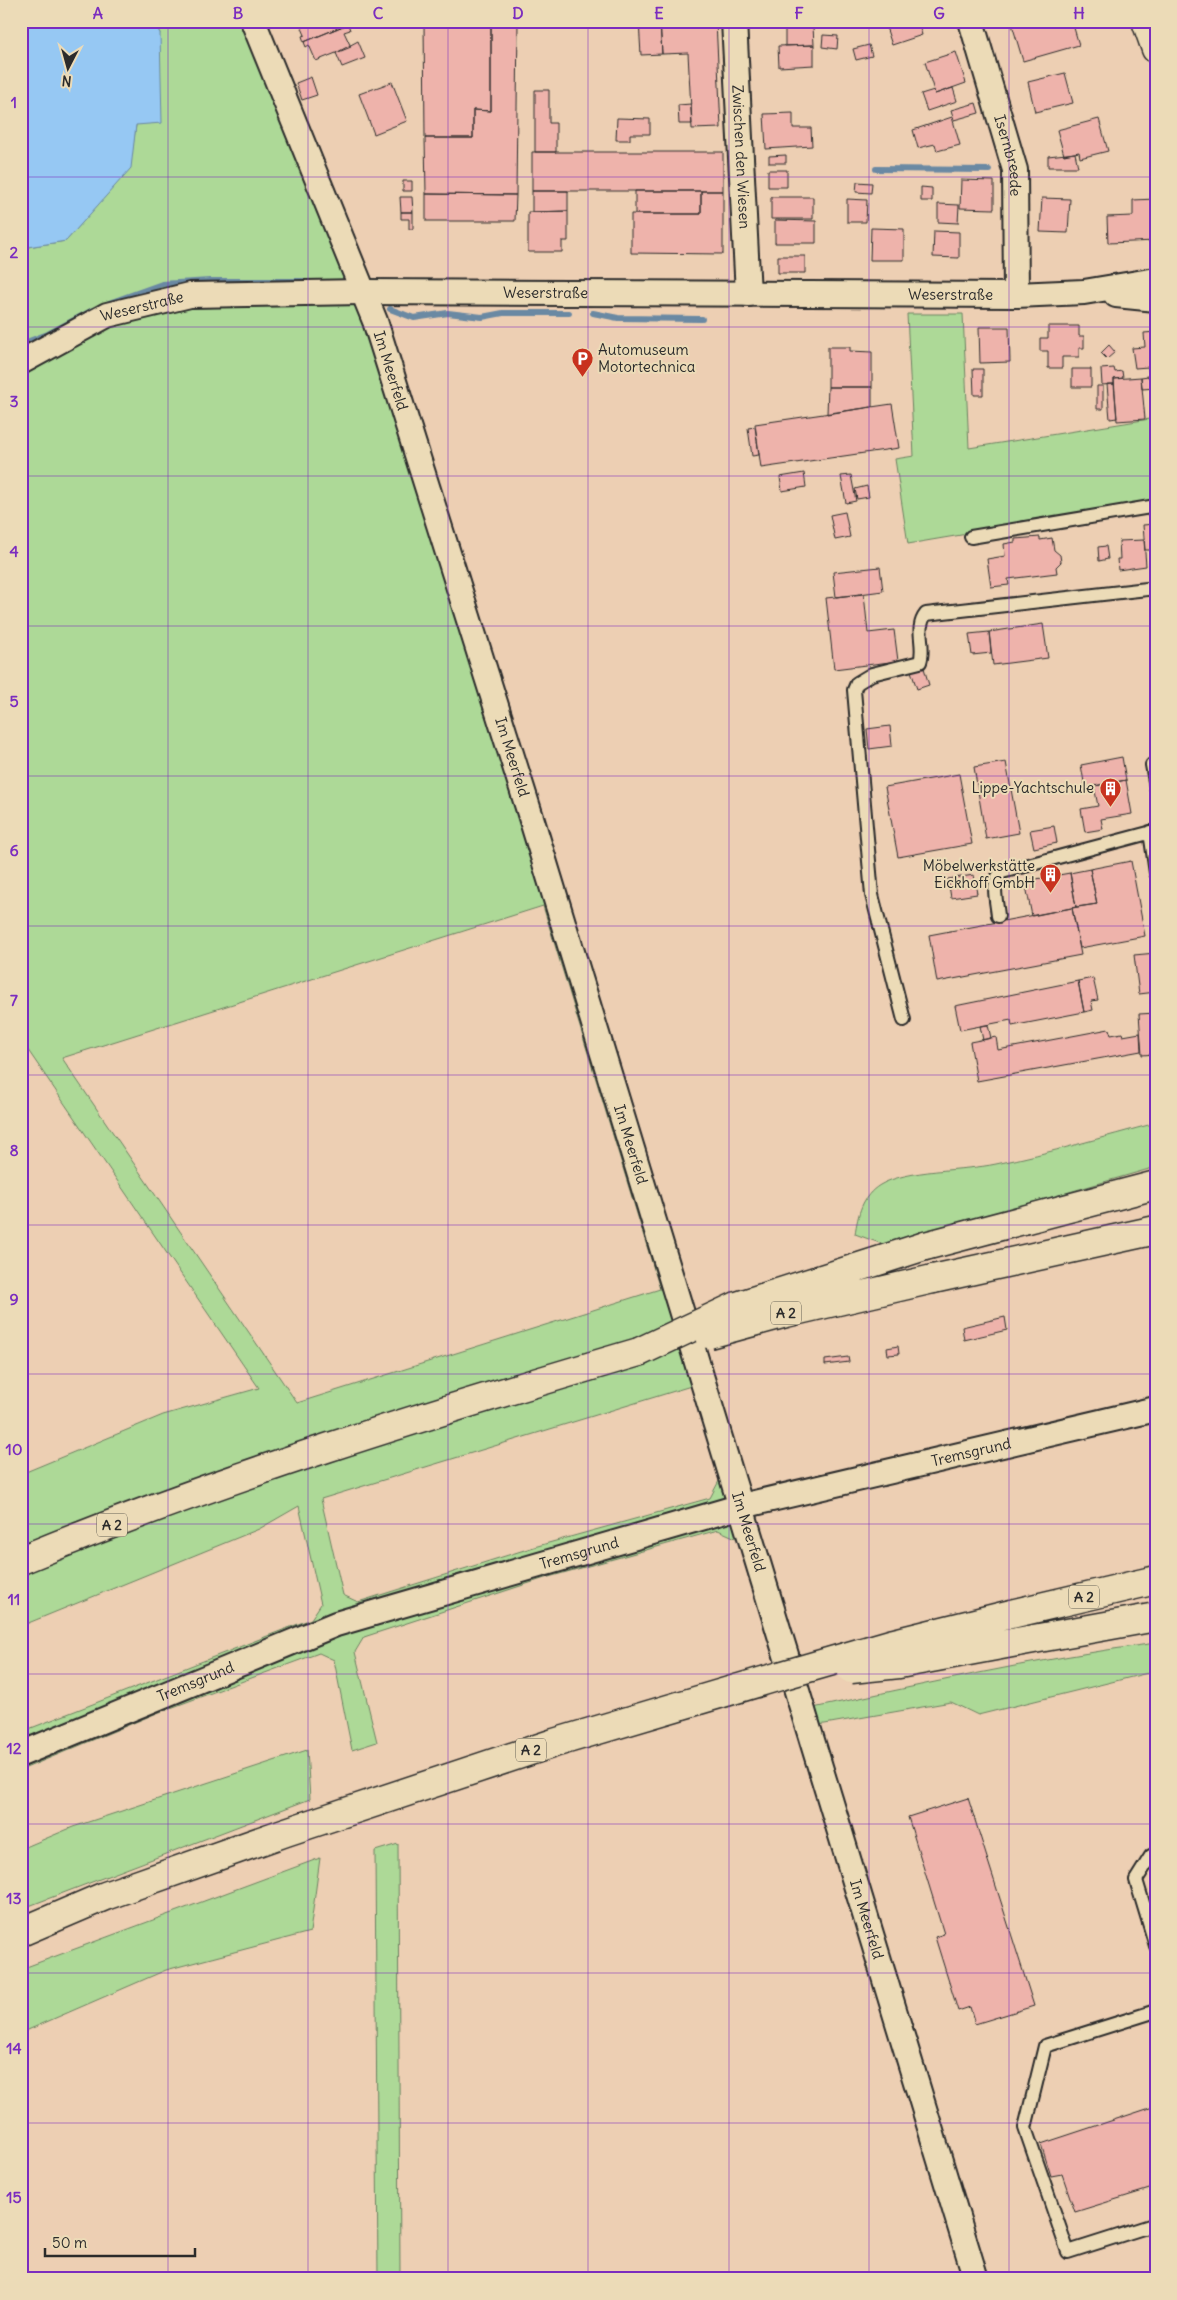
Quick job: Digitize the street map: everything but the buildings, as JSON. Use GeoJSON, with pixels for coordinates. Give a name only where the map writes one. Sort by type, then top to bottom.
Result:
{"type":"FeatureCollection","features":[{"type":"Feature","properties":{"kind":"main road"},"geometry":{"type":"LineString","coordinates":[[1146,21],[1156,49]]}},
{"type":"Feature","properties":{"kind":"main road"},"geometry":{"type":"LineString","coordinates":[[639,1352],[737,1306],[924,1246],[1156,1185]]}},
{"type":"Feature","properties":{"kind":"main road","name":"A 2"},"geometry":{"type":"LineString","coordinates":[[21,1560],[203,1491],[379,1431],[639,1352],[786,1313],[1156,1230]]}},
{"type":"Feature","properties":{"kind":"main road","name":"A 2"},"geometry":{"type":"LineString","coordinates":[[21,1932],[106,1896],[286,1832],[554,1742],[894,1643],[1156,1580]]}},
{"type":"Feature","properties":{"kind":"main road"},"geometry":{"type":"LineString","coordinates":[[780,1676],[899,1664],[1156,1617]]}},
{"type":"Feature","properties":{"kind":"street","name":"Im Meerfeld"},"geometry":{"type":"LineString","coordinates":[[253,21],[375,321],[530,814],[976,2279]]}},
{"type":"Feature","properties":{"kind":"street","name":"Zwischen den Wiesen"},"geometry":{"type":"LineString","coordinates":[[734,21],[748,294]]}},
{"type":"Feature","properties":{"kind":"street","name":"Isernbreede"},"geometry":{"type":"LineString","coordinates":[[971,21],[1015,170],[1016,295]]}},
{"type":"Feature","properties":{"kind":"street","name":"Weserstraße"},"geometry":{"type":"LineString","coordinates":[[21,362],[107,315],[190,294],[362,292],[1016,295],[1084,292],[1156,280]]}},
{"type":"Feature","properties":{"kind":"street","name":"Weserstraße"},"geometry":{"type":"LineString","coordinates":[[1084,292],[1156,299]]}},
{"type":"Feature","properties":{"kind":"street","name":"Tremsgrund"},"geometry":{"type":"LineString","coordinates":[[21,1754],[336,1624],[742,1506],[1156,1409]]}},
{"type":"Feature","properties":{"kind":"lane"},"geometry":{"type":"LineString","coordinates":[[970,537],[1156,506]]}},
{"type":"Feature","properties":{"kind":"lane"},"geometry":{"type":"LineString","coordinates":[[904,1020],[872,895],[854,690],[857,683],[872,674],[920,662],[922,656],[920,627],[926,614],[1156,588]]}},
{"type":"Feature","properties":{"kind":"lane"},"geometry":{"type":"LineString","coordinates":[[1152,766],[1156,787]]}},
{"type":"Feature","properties":{"kind":"lane"},"geometry":{"type":"LineString","coordinates":[[998,916],[996,882],[998,875],[1002,872],[1153,832],[1156,873]]}},
{"type":"Feature","properties":{"kind":"lane"},"geometry":{"type":"LineString","coordinates":[[1156,1854],[1151,1856],[1136,1880],[1156,1946]]}},
{"type":"Feature","properties":{"kind":"lane"},"geometry":{"type":"LineString","coordinates":[[1156,2011],[1045,2046],[1025,2128],[1068,2252],[1156,2224]]}},
{"type":"Feature","properties":{"kind":"green space"},"geometry":{"type":"Polygon","coordinates":[[[152,21],[242,21],[346,274],[370,277],[389,324],[683,1282],[661,1289],[691,1386],[321,1499],[343,1595],[358,1602],[534,1547],[710,1498],[720,1479],[738,1539],[718,1530],[545,1578],[364,1637],[355,1652],[377,1742],[352,1750],[334,1660],[319,1653],[157,1713],[21,1770],[21,1732],[311,1619],[321,1604],[299,1506],[259,1529],[21,1626],[21,1474],[163,1415],[259,1388],[21,1040],[21,248],[66,241],[130,168],[136,125],[160,33],[152,21]],[[543,906],[62,1058],[297,1403],[660,1289],[543,906]]]}},
{"type":"Feature","properties":{"kind":"green space"},"geometry":{"type":"Polygon","coordinates":[[[907,314],[963,314],[969,448],[1156,418],[1156,502],[908,544],[895,459],[914,456],[907,314]]]}},
{"type":"Feature","properties":{"kind":"green space"},"geometry":{"type":"Polygon","coordinates":[[[1156,1123],[1156,1167],[885,1245],[855,1234],[859,1213],[869,1194],[880,1185],[891,1180],[920,1173],[996,1164],[1156,1123]]]}},
{"type":"Feature","properties":{"kind":"green space"},"geometry":{"type":"Polygon","coordinates":[[[1156,1643],[1156,1671],[978,1715],[951,1702],[796,1729],[790,1713],[1018,1665],[1156,1643]]]}},
{"type":"Feature","properties":{"kind":"green space"},"geometry":{"type":"Polygon","coordinates":[[[307,1750],[310,1799],[21,1909],[21,1849],[73,1827],[307,1750]]]}},
{"type":"Feature","properties":{"kind":"green space"},"geometry":{"type":"Polygon","coordinates":[[[398,1844],[400,2279],[378,2279],[375,1851],[398,1844]]]}},
{"type":"Feature","properties":{"kind":"green space"},"geometry":{"type":"Polygon","coordinates":[[[320,1858],[310,1932],[166,1970],[21,2033],[21,1969],[320,1858]]]}},
{"type":"Feature","properties":{"kind":"water"},"geometry":{"type":"Polygon","coordinates":[[[21,21],[152,21],[160,33],[162,123],[136,125],[131,168],[66,241],[21,248],[21,21]]]}},
{"type":"Feature","properties":{"kind":"waterway"},"geometry":{"type":"LineString","coordinates":[[876,169],[989,170]]}},
{"type":"Feature","properties":{"kind":"waterway"},"geometry":{"type":"LineString","coordinates":[[109,303],[162,284],[210,281],[303,281]]}},
{"type":"Feature","properties":{"kind":"waterway"},"geometry":{"type":"LineString","coordinates":[[390,309],[414,318],[448,313],[482,317],[503,313],[569,313]]}},
{"type":"Feature","properties":{"kind":"waterway"},"geometry":{"type":"LineString","coordinates":[[21,344],[48,334],[93,310]]}},
{"type":"Feature","properties":{"kind":"waterway"},"geometry":{"type":"LineString","coordinates":[[593,313],[618,318],[702,319]]}},
{"type":"Feature","properties":{"kind":"place","name":"Automuseum Motortechnica"},"geometry":{"type":"Point","coordinates":[582,378]}},
{"type":"Feature","properties":{"kind":"place","name":"Lippe-Yachtschule"},"geometry":{"type":"Point","coordinates":[1110,807]}},
{"type":"Feature","properties":{"kind":"place","name":"Möbelwerkstätte Eickhoff GmbH"},"geometry":{"type":"Point","coordinates":[1051,894]}}]}
